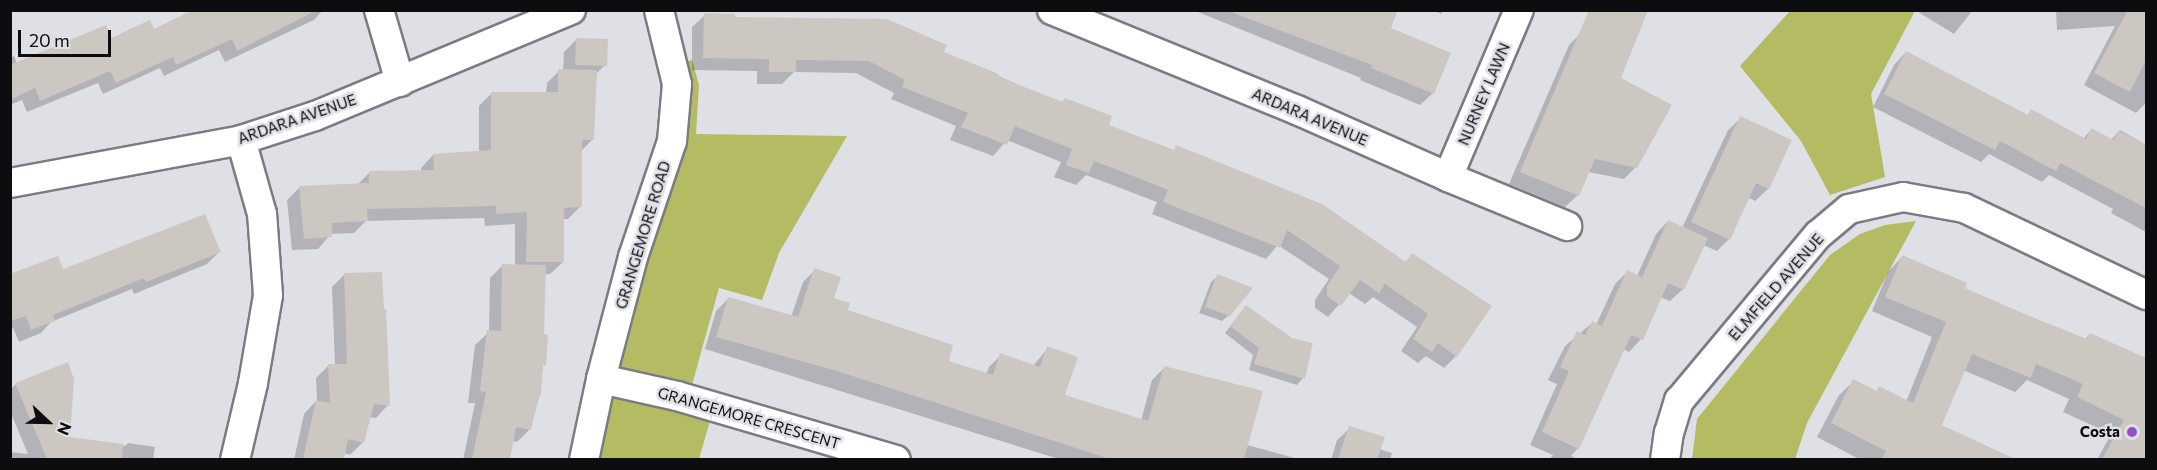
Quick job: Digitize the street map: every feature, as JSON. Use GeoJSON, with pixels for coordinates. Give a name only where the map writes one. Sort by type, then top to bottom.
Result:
{"type":"FeatureCollection","features":[{"type":"Feature","properties":{"kind":"street"},"geometry":{"type":"LineString","coordinates":[[379,10],[400,81]]}},
{"type":"Feature","properties":{"kind":"street","name":"ARDARA AVENUE"},"geometry":{"type":"LineString","coordinates":[[10,183],[241,140],[315,116],[571,10]]}},
{"type":"Feature","properties":{"kind":"street","name":"GRANGEMORE ROAD"},"geometry":{"type":"LineString","coordinates":[[584,459],[601,380],[633,257],[672,141],[677,84],[658,10]]}},
{"type":"Feature","properties":{"kind":"street","name":"ARDARA AVENUE"},"geometry":{"type":"LineString","coordinates":[[1052,10],[1297,110],[1448,177],[1567,226]]}},
{"type":"Feature","properties":{"kind":"street","name":"NURNEY LAWN"},"geometry":{"type":"LineString","coordinates":[[1448,177],[1519,10]]}},
{"type":"Feature","properties":{"kind":"street"},"geometry":{"type":"LineString","coordinates":[[234,459],[253,383],[268,295],[262,214],[241,140]]}},
{"type":"Feature","properties":{"kind":"street","name":"ELMFIELD AVENUE"},"geometry":{"type":"LineString","coordinates":[[1665,459],[1669,434],[1679,401],[1818,236],[1849,209],[1903,197],[1964,208],[2146,295]]}},
{"type":"Feature","properties":{"kind":"street","name":"GRANGEMORE CRESCENT"},"geometry":{"type":"LineString","coordinates":[[601,380],[677,396],[896,459]]}},
{"type":"Feature","properties":{"kind":"green space"},"geometry":{"type":"Polygon","coordinates":[[[1790,11],[1915,11],[1871,94],[1885,177],[1830,195],[1801,141],[1740,66],[1790,11]]]}},
{"type":"Feature","properties":{"kind":"green space"},"geometry":{"type":"Polygon","coordinates":[[[692,60],[699,85],[696,134],[847,136],[779,253],[762,300],[719,288],[688,399],[714,407],[699,459],[584,460],[673,141],[673,64],[692,60]]]}},
{"type":"Feature","properties":{"kind":"green space"},"geometry":{"type":"Polygon","coordinates":[[[1916,221],[1807,423],[1795,459],[1692,459],[1697,419],[1830,255],[1860,234],[1885,225],[1916,221]]]}},
{"type":"Feature","properties":{"kind":"building"},"geometry":{"type":"Polygon","coordinates":[[[193,10],[317,10],[237,51],[232,39],[176,65],[173,57],[116,83],[110,71],[40,101],[35,88],[10,100],[10,65],[106,25],[111,38],[150,20],[154,29],[193,10]]]}},
{"type":"Feature","properties":{"kind":"building"},"geometry":{"type":"Polygon","coordinates":[[[1233,10],[1398,10],[1391,28],[1451,53],[1434,94],[1371,68],[1372,65],[1233,13],[1233,10]]]}},
{"type":"Feature","properties":{"kind":"building"},"geometry":{"type":"Polygon","coordinates":[[[1589,10],[1648,10],[1621,78],[1672,105],[1637,168],[1595,159],[1579,196],[1520,172],[1589,10]]]}},
{"type":"Feature","properties":{"kind":"building"},"geometry":{"type":"Polygon","coordinates":[[[2128,10],[2146,10],[2146,60],[2130,92],[2094,73],[2128,10]]]}},
{"type":"Feature","properties":{"kind":"building"},"geometry":{"type":"Polygon","coordinates":[[[704,13],[735,14],[735,17],[887,19],[947,45],[944,52],[999,74],[999,77],[1063,102],[1065,98],[1112,116],[1109,125],[1174,150],[1176,145],[1322,204],[1406,262],[1412,253],[1492,306],[1457,357],[1438,343],[1432,352],[1413,339],[1428,314],[1385,284],[1379,293],[1360,280],[1341,306],[1327,296],[1327,286],[1340,266],[1287,230],[1280,248],[1163,202],[1168,190],[1128,174],[1094,161],[1089,173],[1066,165],[1072,149],[1015,126],[1007,145],[961,127],[968,113],[902,87],[905,80],[869,61],[796,60],[796,72],[769,72],[769,59],[703,58],[704,13]]]}},
{"type":"Feature","properties":{"kind":"building"},"geometry":{"type":"Polygon","coordinates":[[[576,38],[608,39],[607,66],[575,65],[576,38]]]}},
{"type":"Feature","properties":{"kind":"building"},"geometry":{"type":"Polygon","coordinates":[[[1906,51],[2028,115],[2031,109],[2086,139],[2091,128],[2114,140],[2119,131],[2146,145],[2146,208],[2060,163],[2056,171],[2000,141],[1995,150],[1884,94],[1906,51]]]}},
{"type":"Feature","properties":{"kind":"building"},"geometry":{"type":"Polygon","coordinates":[[[558,69],[597,70],[594,140],[582,140],[582,207],[564,208],[564,262],[526,262],[527,212],[496,214],[496,206],[367,209],[368,221],[332,223],[332,237],[304,239],[299,186],[369,183],[369,171],[434,170],[433,154],[491,150],[491,92],[558,92],[558,69]]]}},
{"type":"Feature","properties":{"kind":"building"},"geometry":{"type":"Polygon","coordinates":[[[1740,116],[1792,140],[1769,189],[1756,183],[1730,240],[1691,222],[1740,116]]]}},
{"type":"Feature","properties":{"kind":"building"},"geometry":{"type":"Polygon","coordinates":[[[205,214],[221,252],[146,282],[144,278],[53,315],[55,321],[31,330],[26,316],[10,321],[10,274],[58,256],[63,269],[205,214]]]}},
{"type":"Feature","properties":{"kind":"building"},"geometry":{"type":"Polygon","coordinates":[[[1668,220],[1708,238],[1684,290],[1668,283],[1643,340],[1631,335],[1579,449],[1542,432],[1569,371],[1560,367],[1577,331],[1585,335],[1592,321],[1602,326],[1627,270],[1642,277],[1668,220]]]}},
{"type":"Feature","properties":{"kind":"building"},"geometry":{"type":"Polygon","coordinates":[[[1902,255],[1967,283],[1965,288],[2027,315],[2087,339],[2090,333],[2146,358],[2146,459],[2102,459],[2124,420],[2077,397],[2083,384],[2036,364],[2031,378],[1972,354],[1942,425],[2015,459],[1882,459],[1886,451],[1831,423],[1853,379],[1877,391],[1879,386],[1913,403],[1946,322],[1885,297],[1902,255]]]}},
{"type":"Feature","properties":{"kind":"building"},"geometry":{"type":"Polygon","coordinates":[[[502,264],[546,265],[544,334],[548,335],[546,366],[543,365],[541,395],[539,395],[531,430],[516,427],[510,459],[472,459],[486,392],[480,391],[487,330],[501,331],[502,264]]]}},
{"type":"Feature","properties":{"kind":"building"},"geometry":{"type":"Polygon","coordinates":[[[814,268],[841,277],[834,298],[850,303],[848,310],[953,345],[949,361],[993,375],[1000,353],[1040,367],[1047,346],[1078,357],[1065,395],[1148,421],[1164,366],[1263,391],[1244,459],[1110,459],[840,372],[716,337],[728,297],[798,317],[814,268]]]}},
{"type":"Feature","properties":{"kind":"building"},"geometry":{"type":"Polygon","coordinates":[[[382,272],[390,406],[374,404],[364,443],[348,439],[344,459],[303,459],[316,400],[330,403],[328,364],[347,364],[344,273],[382,272]]]}},
{"type":"Feature","properties":{"kind":"building"},"geometry":{"type":"Polygon","coordinates":[[[1217,274],[1253,288],[1230,316],[1205,307],[1217,274]]]}},
{"type":"Feature","properties":{"kind":"building"},"geometry":{"type":"Polygon","coordinates":[[[1246,305],[1292,338],[1313,343],[1305,379],[1254,364],[1259,348],[1230,326],[1246,305]]]}},
{"type":"Feature","properties":{"kind":"building"},"geometry":{"type":"Polygon","coordinates":[[[68,362],[74,379],[70,437],[123,444],[122,459],[47,459],[15,383],[68,362]]]}},
{"type":"Feature","properties":{"kind":"building"},"geometry":{"type":"Polygon","coordinates":[[[1349,426],[1385,437],[1377,459],[1338,459],[1349,426]]]}},
{"type":"Feature","properties":{"kind":"place","name":"Costa"},"geometry":{"type":"Point","coordinates":[2132,432]}}]}
